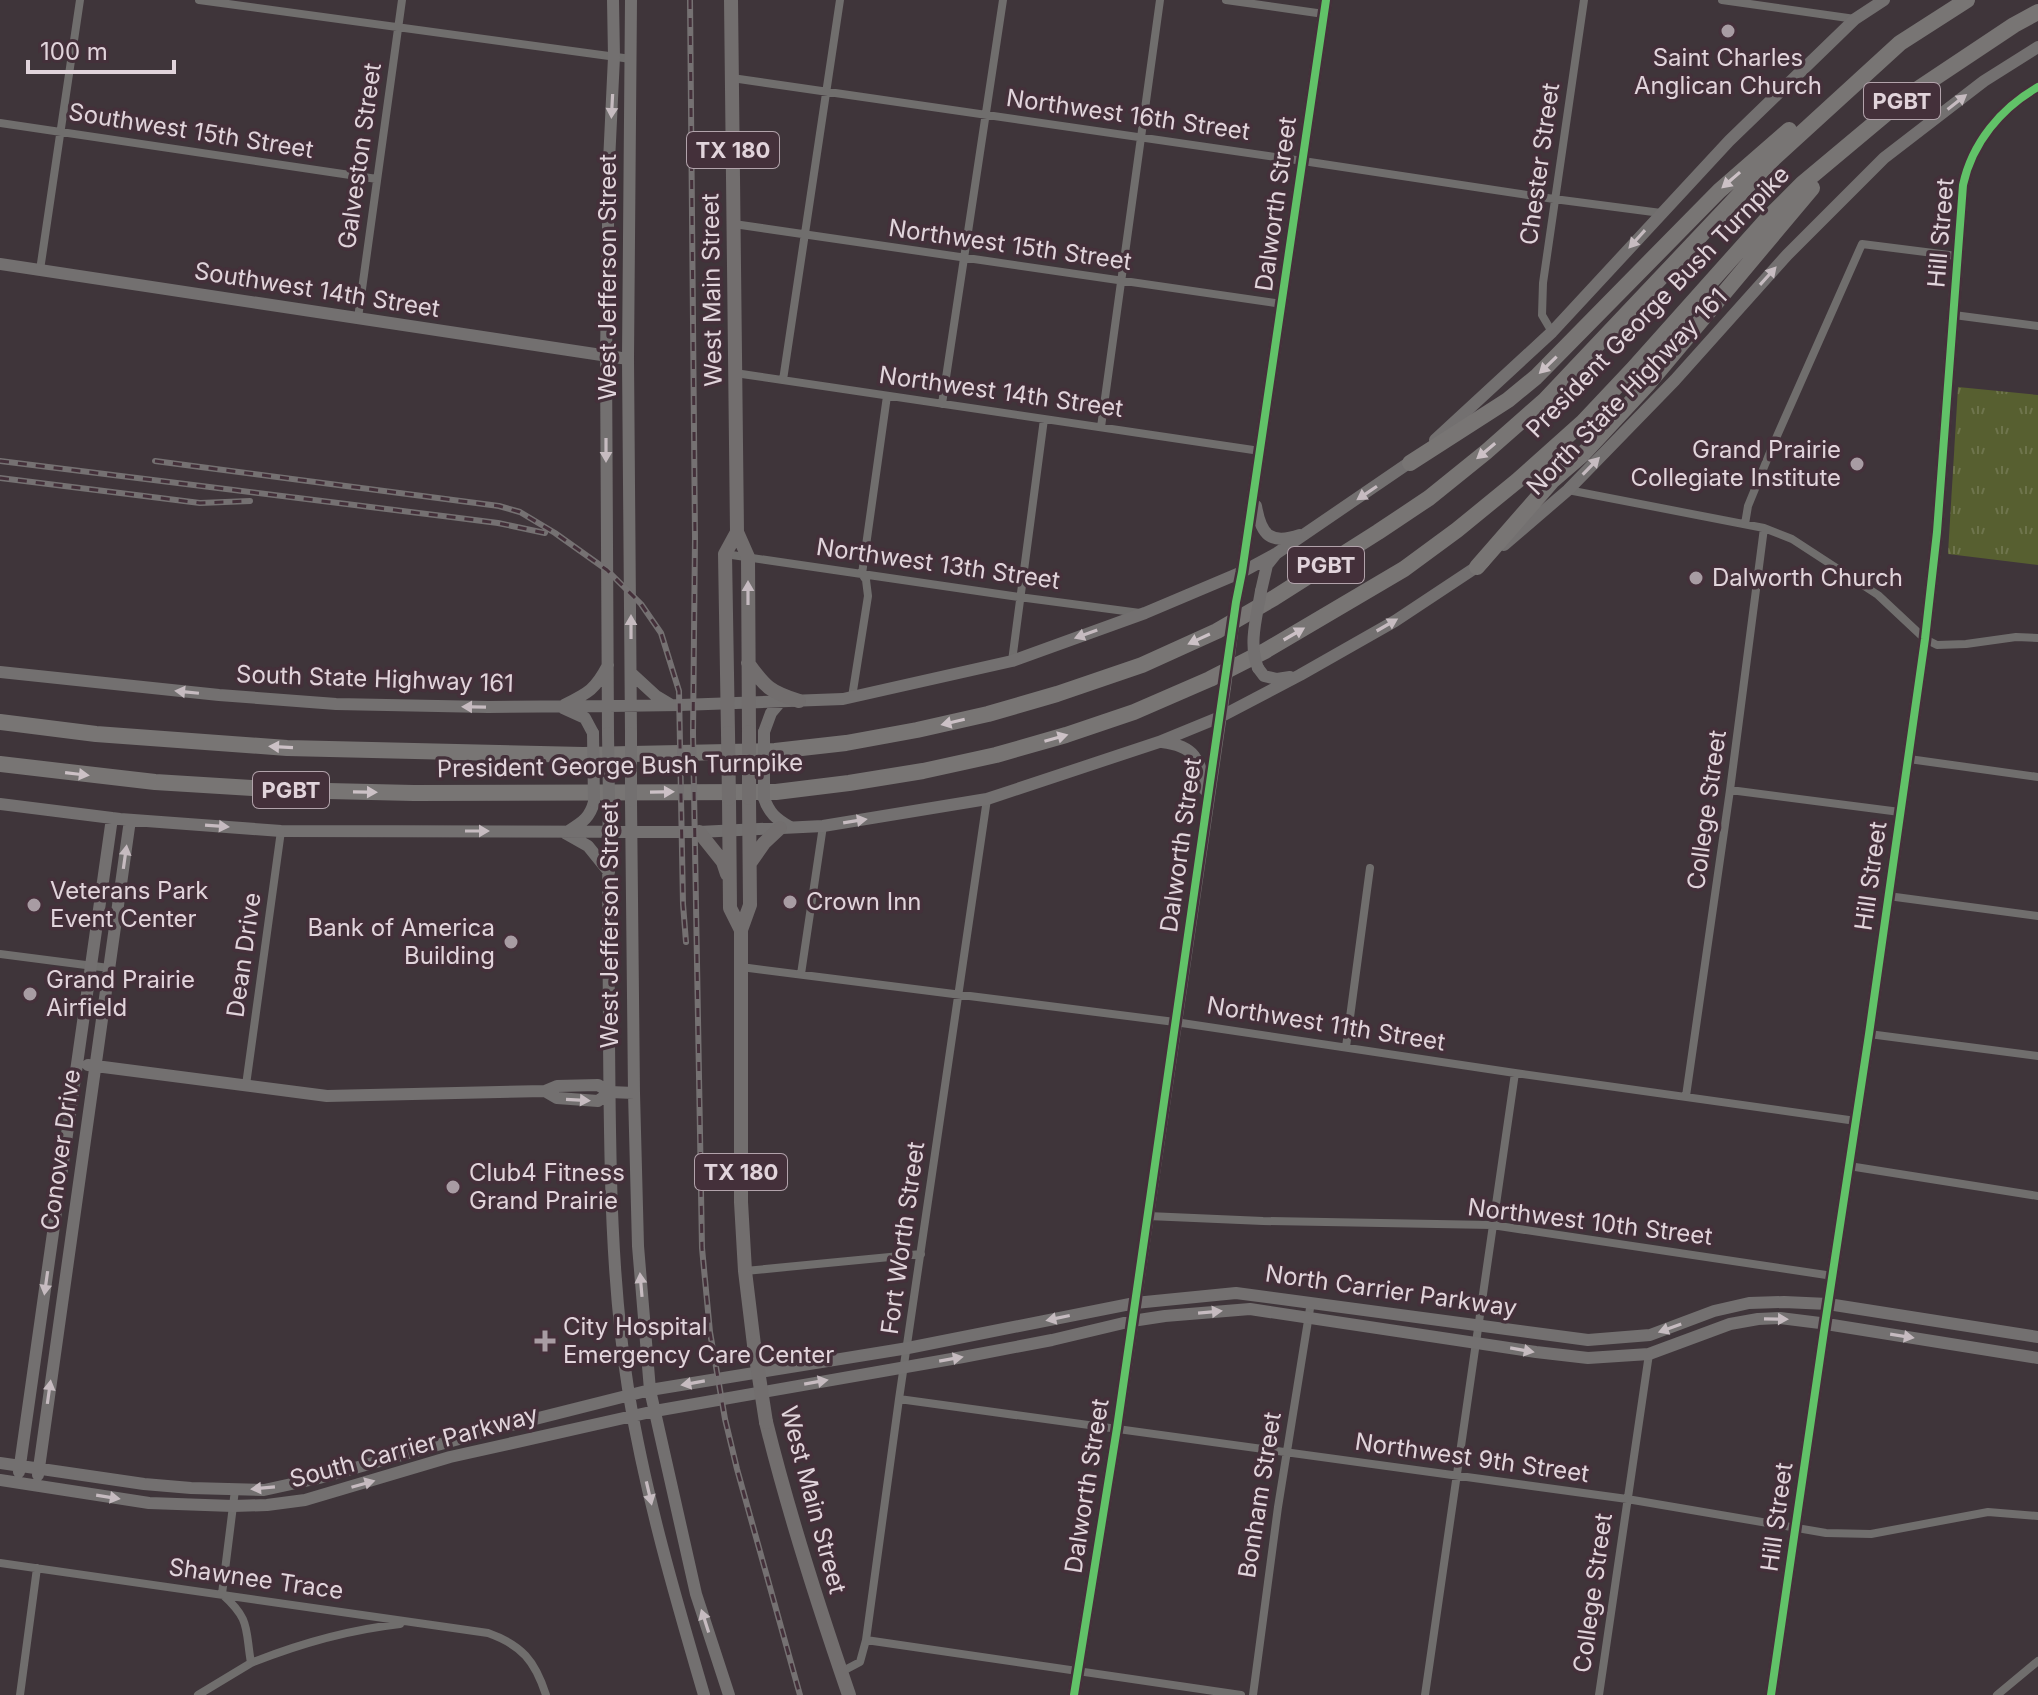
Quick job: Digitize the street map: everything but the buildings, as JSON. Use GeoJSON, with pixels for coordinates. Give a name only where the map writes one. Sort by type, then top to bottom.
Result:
{"type":"FeatureCollection","features":[{"type":"Feature","properties":{"kind":"highway","name":"President George Bush Turnpike"},"geometry":{"type":"LineString","coordinates":[[0,722],[161,740],[303,748],[583,755],[775,751],[860,740],[988,714],[1142,665],[1217,631],[1274,598],[1429,498],[1545,400],[1772,160],[1900,43],[1967,0]]}},
{"type":"Feature","properties":{"kind":"highway","name":"President George Bush Turnpike"},"geometry":{"type":"LineString","coordinates":[[0,764],[155,782],[348,792],[776,792],[923,771],[996,755],[1134,712],[1265,651],[1404,569],[1457,530],[1583,422],[1802,184],[1906,97],[2038,12]]}},
{"type":"Feature","properties":{"kind":"highway"},"geometry":{"type":"LineString","coordinates":[[1410,463],[1508,400],[1536,377],[1719,191],[1862,67],[1900,43]]}},
{"type":"Feature","properties":{"kind":"highway"},"geometry":{"type":"LineString","coordinates":[[1477,567],[1552,481],[1647,385],[1851,143]]}},
{"type":"Feature","properties":{"kind":"main road","name":"West Jefferson Street"},"geometry":{"type":"LineString","coordinates":[[613,0],[606,356],[612,1248],[629,1395],[640,1457],[704,1695]]}},
{"type":"Feature","properties":{"kind":"main road","name":"West Jefferson Street"},"geometry":{"type":"LineString","coordinates":[[631,0],[628,359],[638,1246],[650,1390],[696,1594],[729,1695]]}},
{"type":"Feature","properties":{"kind":"main road","name":"West Main Street"},"geometry":{"type":"LineString","coordinates":[[731,0],[737,532],[748,557],[749,702],[756,732],[756,798],[749,830],[750,905],[741,930],[741,1202],[745,1271],[766,1422],[784,1495],[849,1695]]}},
{"type":"Feature","properties":{"kind":"main road","name":"Dalworth Street"},"geometry":{"type":"LineString","coordinates":[[1074,1695],[1117,1428],[1326,0]]}},
{"type":"Feature","properties":{"kind":"main road"},"geometry":{"type":"LineString","coordinates":[[749,702],[852,697],[1012,661],[1145,613],[1242,572],[1277,553],[1410,463],[1512,372],[1729,141],[1855,19],[1884,0]]}},
{"type":"Feature","properties":{"kind":"main road","name":"North State Highway 161"},"geometry":{"type":"LineString","coordinates":[[749,830],[823,826],[987,799],[1095,765],[1220,717],[1395,621],[1477,567],[1568,490],[1675,380],[1787,255],[1884,158],[1984,81],[2038,47]]}},
{"type":"Feature","properties":{"kind":"main road","name":"Hill Street"},"geometry":{"type":"LineString","coordinates":[[1771,1695],[1925,639],[1936,552],[1963,185],[1967,166],[1993,123],[2038,87]]}},
{"type":"Feature","properties":{"kind":"main road","name":"Southwest 14th Street"},"geometry":{"type":"LineString","coordinates":[[0,264],[628,359]]}},
{"type":"Feature","properties":{"kind":"main road"},"geometry":{"type":"LineString","coordinates":[[1254,495],[1260,528],[1266,533],[1272,537],[1290,538],[1307,532]]}},
{"type":"Feature","properties":{"kind":"main road","name":"West Main Street"},"geometry":{"type":"LineString","coordinates":[[737,532],[725,554],[730,908],[741,930]]}},
{"type":"Feature","properties":{"kind":"main road"},"geometry":{"type":"LineString","coordinates":[[1277,553],[1267,565],[1253,656],[1264,676],[1277,679],[1300,675]]}},
{"type":"Feature","properties":{"kind":"main road"},"geometry":{"type":"LineString","coordinates":[[748,663],[760,680],[776,694],[799,701]]}},
{"type":"Feature","properties":{"kind":"main road"},"geometry":{"type":"LineString","coordinates":[[561,707],[592,690],[608,664]]}},
{"type":"Feature","properties":{"kind":"main road","name":"South State Highway 161"},"geometry":{"type":"LineString","coordinates":[[0,672],[204,694],[336,704],[561,707],[749,702]]}},
{"type":"Feature","properties":{"kind":"main road"},"geometry":{"type":"LineString","coordinates":[[631,673],[671,705]]}},
{"type":"Feature","properties":{"kind":"main road"},"geometry":{"type":"LineString","coordinates":[[756,732],[781,701]]}},
{"type":"Feature","properties":{"kind":"main road"},"geometry":{"type":"LineString","coordinates":[[561,707],[585,718],[593,733],[594,802],[584,822],[564,832]]}},
{"type":"Feature","properties":{"kind":"main road"},"geometry":{"type":"LineString","coordinates":[[1159,742],[1189,749],[1197,757],[1207,804]]}},
{"type":"Feature","properties":{"kind":"main road"},"geometry":{"type":"LineString","coordinates":[[750,863],[758,849],[785,827],[756,798]]}},
{"type":"Feature","properties":{"kind":"main road"},"geometry":{"type":"LineString","coordinates":[[0,804],[130,820],[281,831],[749,830]]}},
{"type":"Feature","properties":{"kind":"main road","name":"Conover Drive"},"geometry":{"type":"LineString","coordinates":[[18,1483],[112,818]]}},
{"type":"Feature","properties":{"kind":"main road","name":"Conover Drive"},"geometry":{"type":"LineString","coordinates":[[36,1486],[130,820]]}},
{"type":"Feature","properties":{"kind":"main road"},"geometry":{"type":"LineString","coordinates":[[564,832],[588,846],[609,872]]}},
{"type":"Feature","properties":{"kind":"main road"},"geometry":{"type":"LineString","coordinates":[[699,832],[723,862],[730,884]]}},
{"type":"Feature","properties":{"kind":"main road"},"geometry":{"type":"LineString","coordinates":[[77,1063],[327,1096],[545,1091],[557,1098],[598,1101],[610,1092],[634,1093]]}},
{"type":"Feature","properties":{"kind":"main road","name":"North Carrier Parkway"},"geometry":{"type":"LineString","coordinates":[[736,1375],[908,1348],[1135,1303],[1236,1293],[1588,1340],[1650,1335],[1714,1311],[1749,1303],[1784,1302],[1828,1304],[2038,1337]]}},
{"type":"Feature","properties":{"kind":"main road","name":"North Carrier Parkway"},"geometry":{"type":"LineString","coordinates":[[741,1395],[1052,1340],[1132,1321],[1250,1309],[1588,1358],[1649,1354],[1730,1324],[1780,1318],[2038,1358]]}},
{"type":"Feature","properties":{"kind":"main road","name":"South Carrier Parkway"},"geometry":{"type":"LineString","coordinates":[[0,1463],[144,1484],[264,1490],[629,1395],[736,1375]]}},
{"type":"Feature","properties":{"kind":"main road","name":"South Carrier Parkway"},"geometry":{"type":"LineString","coordinates":[[0,1480],[149,1503],[267,1505],[305,1500],[450,1457],[518,1441],[741,1395]]}},
{"type":"Feature","properties":{"kind":"street"},"geometry":{"type":"LineString","coordinates":[[40,270],[80,0]]}},
{"type":"Feature","properties":{"kind":"street"},"geometry":{"type":"LineString","coordinates":[[199,0],[631,59]]}},
{"type":"Feature","properties":{"kind":"street","name":"Galveston Street"},"geometry":{"type":"LineString","coordinates":[[358,318],[402,0]]}},
{"type":"Feature","properties":{"kind":"street"},"geometry":{"type":"LineString","coordinates":[[783,380],[840,0]]}},
{"type":"Feature","properties":{"kind":"street"},"geometry":{"type":"LineString","coordinates":[[942,404],[1003,0]]}},
{"type":"Feature","properties":{"kind":"street"},"geometry":{"type":"LineString","coordinates":[[1101,427],[1160,0]]}},
{"type":"Feature","properties":{"kind":"street"},"geometry":{"type":"LineString","coordinates":[[1226,0],[1324,14]]}},
{"type":"Feature","properties":{"kind":"street","name":"Chester Street"},"geometry":{"type":"LineString","coordinates":[[1552,332],[1542,315],[1543,283],[1584,0]]}},
{"type":"Feature","properties":{"kind":"street"},"geometry":{"type":"LineString","coordinates":[[1722,0],[1785,5],[1855,19]]}},
{"type":"Feature","properties":{"kind":"street","name":"Northwest 16th Street"},"geometry":{"type":"LineString","coordinates":[[732,78],[1661,213]]}},
{"type":"Feature","properties":{"kind":"street","name":"Southwest 15th Street"},"geometry":{"type":"LineString","coordinates":[[0,123],[377,179]]}},
{"type":"Feature","properties":{"kind":"street","name":"Northwest 15th Street"},"geometry":{"type":"LineString","coordinates":[[734,224],[1282,304]]}},
{"type":"Feature","properties":{"kind":"street"},"geometry":{"type":"LineString","coordinates":[[1745,524],[1748,506],[1773,445],[1862,244],[1957,256]]}},
{"type":"Feature","properties":{"kind":"street"},"geometry":{"type":"LineString","coordinates":[[1954,315],[2038,326]]}},
{"type":"Feature","properties":{"kind":"street","name":"Northwest 14th Street"},"geometry":{"type":"LineString","coordinates":[[735,373],[1260,451]]}},
{"type":"Feature","properties":{"kind":"street"},"geometry":{"type":"LineString","coordinates":[[852,697],[868,596],[862,574],[887,396]]}},
{"type":"Feature","properties":{"kind":"street"},"geometry":{"type":"LineString","coordinates":[[1012,661],[1044,419]]}},
{"type":"Feature","properties":{"kind":"street"},"geometry":{"type":"LineString","coordinates":[[1568,490],[1764,528],[1792,539],[1878,595],[1925,639],[1937,645],[2016,637],[2038,638]]}},
{"type":"Feature","properties":{"kind":"street","name":"College Street"},"geometry":{"type":"LineString","coordinates":[[1686,1096],[1764,528]]}},
{"type":"Feature","properties":{"kind":"street","name":"Northwest 13th Street"},"geometry":{"type":"LineString","coordinates":[[725,554],[1145,613]]}},
{"type":"Feature","properties":{"kind":"street"},"geometry":{"type":"LineString","coordinates":[[1909,759],[2038,777]]}},
{"type":"Feature","properties":{"kind":"street"},"geometry":{"type":"LineString","coordinates":[[1730,790],[1900,812]]}},
{"type":"Feature","properties":{"kind":"street","name":"Fort Worth Street"},"geometry":{"type":"LineString","coordinates":[[841,1672],[860,1662],[866,1640],[987,799]]}},
{"type":"Feature","properties":{"kind":"street"},"geometry":{"type":"LineString","coordinates":[[801,974],[823,826]]}},
{"type":"Feature","properties":{"kind":"street","name":"Dean Drive"},"geometry":{"type":"LineString","coordinates":[[246,1085],[281,831]]}},
{"type":"Feature","properties":{"kind":"street"},"geometry":{"type":"LineString","coordinates":[[1346,1047],[1370,868]]}},
{"type":"Feature","properties":{"kind":"street"},"geometry":{"type":"LineString","coordinates":[[1888,896],[2038,916]]}},
{"type":"Feature","properties":{"kind":"street"},"geometry":{"type":"LineString","coordinates":[[0,954],[109,968]]}},
{"type":"Feature","properties":{"kind":"street","name":"Northwest 11th Street"},"geometry":{"type":"LineString","coordinates":[[741,967],[1175,1022],[1856,1121]]}},
{"type":"Feature","properties":{"kind":"street"},"geometry":{"type":"LineString","coordinates":[[1869,1034],[2038,1056]]}},
{"type":"Feature","properties":{"kind":"street"},"geometry":{"type":"LineString","coordinates":[[1425,1695],[1515,1073]]}},
{"type":"Feature","properties":{"kind":"street"},"geometry":{"type":"LineString","coordinates":[[1849,1166],[2038,1196]]}},
{"type":"Feature","properties":{"kind":"street","name":"Northwest 10th Street"},"geometry":{"type":"LineString","coordinates":[[1148,1216],[1492,1225],[1833,1276]]}},
{"type":"Feature","properties":{"kind":"street"},"geometry":{"type":"LineString","coordinates":[[745,1271],[921,1254]]}},
{"type":"Feature","properties":{"kind":"street","name":"Bonham Street"},"geometry":{"type":"LineString","coordinates":[[1253,1695],[1286,1452],[1311,1302]]}},
{"type":"Feature","properties":{"kind":"street","name":"College Street"},"geometry":{"type":"LineString","coordinates":[[1599,1695],[1649,1354]]}},
{"type":"Feature","properties":{"kind":"street","name":"Northwest 9th Street"},"geometry":{"type":"LineString","coordinates":[[899,1399],[1627,1499],[1826,1533],[1871,1534],[1988,1512],[2038,1516]]}},
{"type":"Feature","properties":{"kind":"street"},"geometry":{"type":"LineString","coordinates":[[235,1490],[222,1594],[237,1608],[245,1622],[251,1663]]}},
{"type":"Feature","properties":{"kind":"street","name":"Shawnee Trace"},"geometry":{"type":"LineString","coordinates":[[0,1563],[488,1633],[506,1639],[527,1656],[540,1677],[546,1695]]}},
{"type":"Feature","properties":{"kind":"street"},"geometry":{"type":"LineString","coordinates":[[20,1695],[37,1568]]}},
{"type":"Feature","properties":{"kind":"street"},"geometry":{"type":"LineString","coordinates":[[198,1695],[251,1663],[308,1641],[414,1622]]}},
{"type":"Feature","properties":{"kind":"street"},"geometry":{"type":"LineString","coordinates":[[866,1640],[1241,1695]]}},
{"type":"Feature","properties":{"kind":"street"},"geometry":{"type":"LineString","coordinates":[[1997,1695],[2038,1661]]}},
{"type":"Feature","properties":{"kind":"green space"},"geometry":{"type":"Polygon","coordinates":[[[1958,387],[2038,395],[2038,565],[1948,554],[1958,387]]]}},
{"type":"Feature","properties":{"kind":"railway"},"geometry":{"type":"LineString","coordinates":[[690,0],[695,538],[693,733],[702,1248],[710,1332],[725,1419],[800,1695]]}},
{"type":"Feature","properties":{"kind":"railway"},"geometry":{"type":"LineString","coordinates":[[0,461],[498,523],[545,533]]}},
{"type":"Feature","properties":{"kind":"railway"},"geometry":{"type":"LineString","coordinates":[[155,461],[499,506],[520,512],[607,570],[641,604],[661,633],[679,691],[686,942]]}},
{"type":"Feature","properties":{"kind":"railway"},"geometry":{"type":"LineString","coordinates":[[0,478],[200,503],[250,501]]}},
{"type":"Feature","properties":{"kind":"cycle path"},"geometry":{"type":"LineString","coordinates":[[1074,1695],[1117,1428],[1326,0]]}},
{"type":"Feature","properties":{"kind":"cycle path"},"geometry":{"type":"LineString","coordinates":[[1771,1695],[1925,639],[1937,532],[1963,185],[1973,155],[1990,128],[2012,105],[2038,87]]}},
{"type":"Feature","properties":{"kind":"place","name":"Saint Charles Anglican Church"},"geometry":{"type":"Point","coordinates":[1728,31]}},
{"type":"Feature","properties":{"kind":"place","name":"Grand Prairie Collegiate Institute"},"geometry":{"type":"Point","coordinates":[1857,464]}},
{"type":"Feature","properties":{"kind":"place","name":"Dalworth Church"},"geometry":{"type":"Point","coordinates":[1696,578]}},
{"type":"Feature","properties":{"kind":"place","name":"Crown Inn"},"geometry":{"type":"Point","coordinates":[790,902]}},
{"type":"Feature","properties":{"kind":"place","name":"Veterans Park Event Center"},"geometry":{"type":"Point","coordinates":[34,905]}},
{"type":"Feature","properties":{"kind":"place","name":"Bank of America Building"},"geometry":{"type":"Point","coordinates":[511,942]}},
{"type":"Feature","properties":{"kind":"place","name":"Grand Prairie Airfield"},"geometry":{"type":"Point","coordinates":[30,994]}},
{"type":"Feature","properties":{"kind":"place","name":"Club4 Fitness Grand Prairie"},"geometry":{"type":"Point","coordinates":[453,1187]}},
{"type":"Feature","properties":{"kind":"place","name":"City Hospital Emergency Care Center"},"geometry":{"type":"Point","coordinates":[545,1341]}}]}
